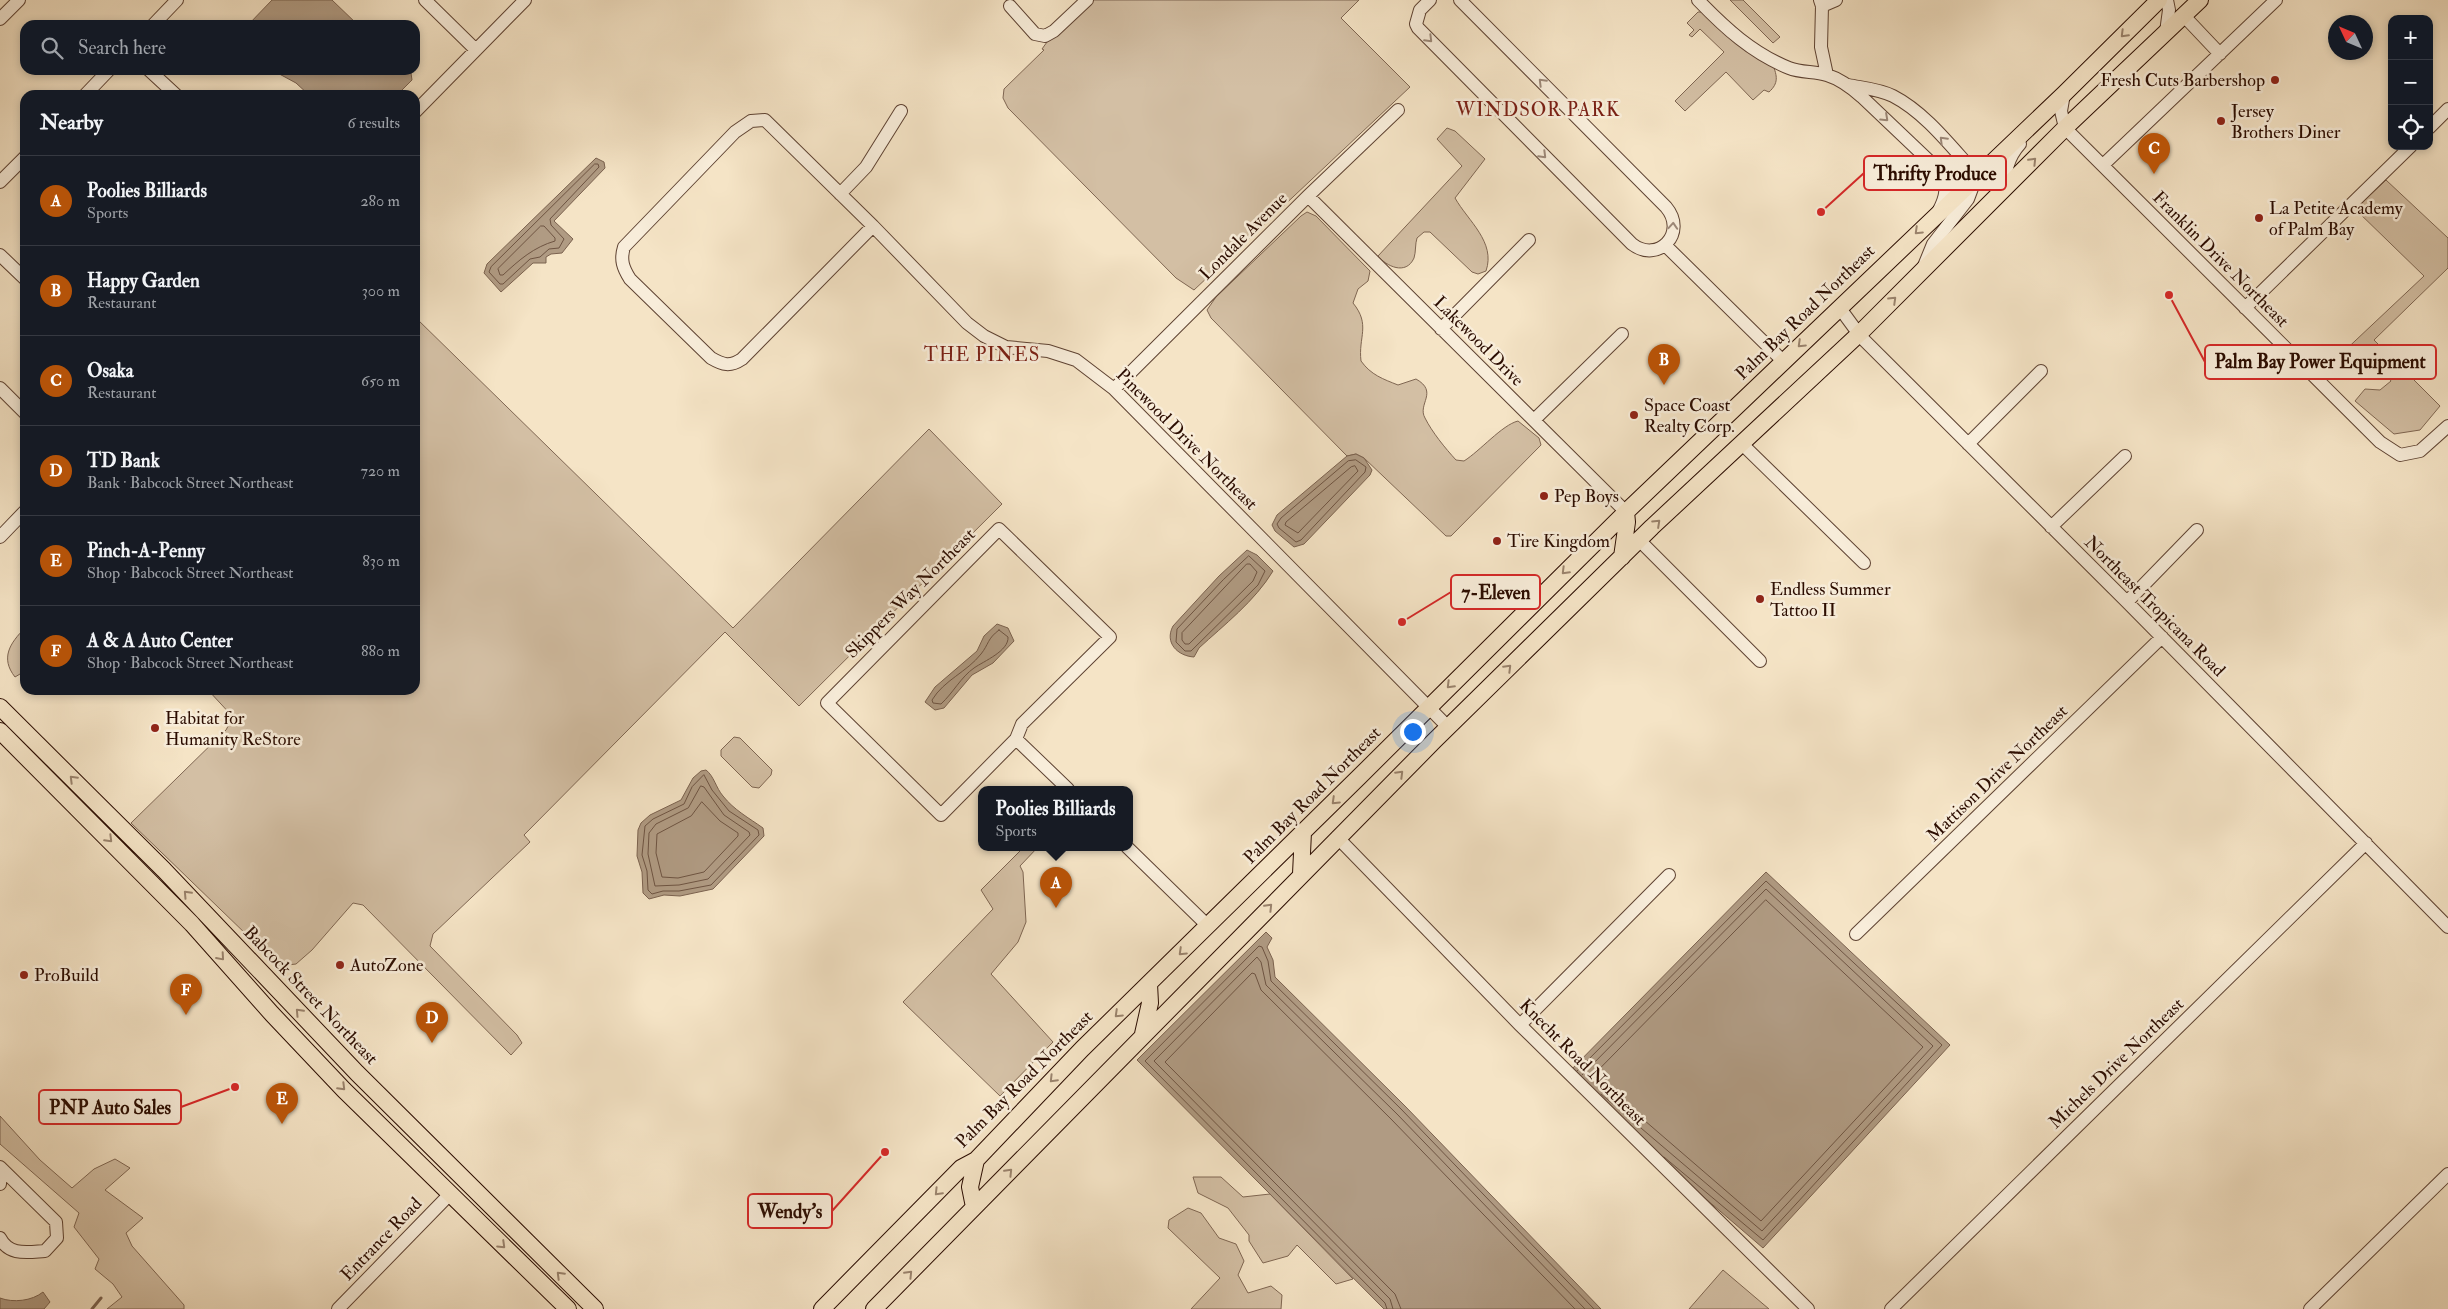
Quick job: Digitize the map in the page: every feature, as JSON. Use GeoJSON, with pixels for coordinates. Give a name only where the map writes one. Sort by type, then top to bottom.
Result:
{"type":"FeatureCollection","features":[{"type":"Feature","properties":{"kind":"main road","name":"Palm Bay Road Northeast"},"geometry":{"type":"LineString","coordinates":[[822,1309],[961,1168],[976,1160],[1082,1049],[1638,500],[1939,211],[2064,94],[2158,0]]}},
{"type":"Feature","properties":{"kind":"main road"},"geometry":{"type":"LineString","coordinates":[[874,1309],[1337,837],[1448,727],[1639,540],[1859,334],[2065,128],[2200,0]]}},
{"type":"Feature","properties":{"kind":"main road"},"geometry":{"type":"LineString","coordinates":[[1638,500],[1634,519],[1639,540]]}},
{"type":"Feature","properties":{"kind":"main road"},"geometry":{"type":"LineString","coordinates":[[1622,557],[1627,522],[1626,512]]}},
{"type":"Feature","properties":{"kind":"main road","name":"Babcock Street Northeast"},"geometry":{"type":"LineString","coordinates":[[0,707],[164,870],[332,1048],[595,1309]]}},
{"type":"Feature","properties":{"kind":"main road"},"geometry":{"type":"LineString","coordinates":[[0,730],[186,917],[314,1059],[568,1309]]}},
{"type":"Feature","properties":{"kind":"main road"},"geometry":{"type":"LineString","coordinates":[[1301,874],[1303,832]]}},
{"type":"Feature","properties":{"kind":"main road"},"geometry":{"type":"LineString","coordinates":[[1143,1034],[1150,1004],[1149,984]]}},
{"type":"Feature","properties":{"kind":"main road"},"geometry":{"type":"LineString","coordinates":[[293,1036],[332,1048]]}},
{"type":"Feature","properties":{"kind":"main road"},"geometry":{"type":"LineString","coordinates":[[314,1059],[357,1073]]}},
{"type":"Feature","properties":{"kind":"main road"},"geometry":{"type":"LineString","coordinates":[[974,1207],[970,1188],[976,1160]]}},
{"type":"Feature","properties":{"kind":"street"},"geometry":{"type":"LineString","coordinates":[[0,19],[19,0]]}},
{"type":"Feature","properties":{"kind":"street"},"geometry":{"type":"LineString","coordinates":[[158,20],[177,0]]}},
{"type":"Feature","properties":{"kind":"street"},"geometry":{"type":"LineString","coordinates":[[425,0],[476,50]]}},
{"type":"Feature","properties":{"kind":"street"},"geometry":{"type":"LineString","coordinates":[[420,107],[525,0]]}},
{"type":"Feature","properties":{"kind":"street"},"geometry":{"type":"LineString","coordinates":[[1010,6],[1035,34],[1045,36],[1054,31],[1087,0]]}},
{"type":"Feature","properties":{"kind":"street"},"geometry":{"type":"LineString","coordinates":[[1430,0],[1420,10],[1416,24],[1418,28],[1632,244],[1644,251],[1659,249],[1665,245],[1674,232],[1674,218],[1666,207],[1460,0]]}},
{"type":"Feature","properties":{"kind":"street"},"geometry":{"type":"LineString","coordinates":[[1698,0],[1731,33],[1758,52],[1791,69],[1827,75],[1848,85],[1873,89],[1893,96],[1918,114],[1977,175],[1968,199],[1933,244],[1921,273]]}},
{"type":"Feature","properties":{"kind":"street"},"geometry":{"type":"LineString","coordinates":[[1827,75],[1821,47],[1821,3],[1836,0]]}},
{"type":"Feature","properties":{"kind":"street"},"geometry":{"type":"LineString","coordinates":[[2139,19],[2142,0]]}},
{"type":"Feature","properties":{"kind":"street"},"geometry":{"type":"LineString","coordinates":[[2166,32],[2167,0]]}},
{"type":"Feature","properties":{"kind":"street"},"geometry":{"type":"LineString","coordinates":[[2102,166],[2276,0]]}},
{"type":"Feature","properties":{"kind":"street"},"geometry":{"type":"LineString","coordinates":[[2184,16],[2220,54]]}},
{"type":"Feature","properties":{"kind":"street"},"geometry":{"type":"LineString","coordinates":[[90,90],[105,75]]}},
{"type":"Feature","properties":{"kind":"street"},"geometry":{"type":"LineString","coordinates":[[154,75],[171,90]]}},
{"type":"Feature","properties":{"kind":"street"},"geometry":{"type":"LineString","coordinates":[[1848,85],[1943,174],[1946,187],[1945,198],[1939,211]]}},
{"type":"Feature","properties":{"kind":"street"},"geometry":{"type":"LineString","coordinates":[[2064,94],[2061,111],[2065,128]]}},
{"type":"Feature","properties":{"kind":"street"},"geometry":{"type":"LineString","coordinates":[[2433,124],[2448,109]]}},
{"type":"Feature","properties":{"kind":"street"},"geometry":{"type":"LineString","coordinates":[[840,194],[866,167],[901,110]]}},
{"type":"Feature","properties":{"kind":"street","name":"Londale Avenue"},"geometry":{"type":"LineString","coordinates":[[1114,388],[1398,110]]}},
{"type":"Feature","properties":{"kind":"street","name":"Pinewood Drive Northeast"},"geometry":{"type":"LineString","coordinates":[[873,226],[742,359],[730,365],[721,364],[711,358],[630,279],[623,268],[621,255],[624,247],[735,132],[751,121],[765,120],[873,226],[967,323],[984,336],[1006,347],[1048,351],[1076,360],[1114,388],[1448,727]]}},
{"type":"Feature","properties":{"kind":"street"},"geometry":{"type":"LineString","coordinates":[[2003,192],[2005,170],[2011,154],[2022,142],[2029,127]]}},
{"type":"Feature","properties":{"kind":"street","name":"Franklin Drive Northeast"},"geometry":{"type":"LineString","coordinates":[[2065,128],[2380,442],[2400,455],[2420,451],[2448,426]]}},
{"type":"Feature","properties":{"kind":"street"},"geometry":{"type":"LineString","coordinates":[[2245,308],[2407,150]]}},
{"type":"Feature","properties":{"kind":"street"},"geometry":{"type":"LineString","coordinates":[[0,182],[20,162]]}},
{"type":"Feature","properties":{"kind":"street","name":"Lakewood Drive"},"geometry":{"type":"LineString","coordinates":[[1308,196],[1626,512]]}},
{"type":"Feature","properties":{"kind":"street"},"geometry":{"type":"LineString","coordinates":[[1441,329],[1529,240]]}},
{"type":"Feature","properties":{"kind":"street"},"geometry":{"type":"LineString","coordinates":[[1665,245],[1783,361]]}},
{"type":"Feature","properties":{"kind":"street"},"geometry":{"type":"LineString","coordinates":[[0,255],[20,274]]}},
{"type":"Feature","properties":{"kind":"street","name":"Northeast Tropicana Road"},"geometry":{"type":"LineString","coordinates":[[1839,308],[1859,334],[2448,927]]}},
{"type":"Feature","properties":{"kind":"street"},"geometry":{"type":"LineString","coordinates":[[1534,420],[1622,334]]}},
{"type":"Feature","properties":{"kind":"street"},"geometry":{"type":"LineString","coordinates":[[1968,444],[2041,372]]}},
{"type":"Feature","properties":{"kind":"street"},"geometry":{"type":"LineString","coordinates":[[0,388],[20,408]]}},
{"type":"Feature","properties":{"kind":"street"},"geometry":{"type":"LineString","coordinates":[[1742,443],[1864,563]]}},
{"type":"Feature","properties":{"kind":"street"},"geometry":{"type":"LineString","coordinates":[[2051,527],[2125,456]]}},
{"type":"Feature","properties":{"kind":"street"},"geometry":{"type":"LineString","coordinates":[[0,537],[20,517]]}},
{"type":"Feature","properties":{"kind":"street","name":"Skippers Way Northeast"},"geometry":{"type":"LineString","coordinates":[[999,528],[1110,637],[1022,724],[1016,739],[941,815],[827,703],[999,528]]}},
{"type":"Feature","properties":{"kind":"street"},"geometry":{"type":"LineString","coordinates":[[2127,602],[2197,530]]}},
{"type":"Feature","properties":{"kind":"street"},"geometry":{"type":"LineString","coordinates":[[1639,540],[1760,661]]}},
{"type":"Feature","properties":{"kind":"street","name":"Mattison Drive Northeast"},"geometry":{"type":"LineString","coordinates":[[1856,934],[2162,637]]}},
{"type":"Feature","properties":{"kind":"street"},"geometry":{"type":"LineString","coordinates":[[1016,739],[1065,786]]}},
{"type":"Feature","properties":{"kind":"street","name":"Knecht Road Northeast"},"geometry":{"type":"LineString","coordinates":[[1337,837],[1520,1025],[1808,1309]]}},
{"type":"Feature","properties":{"kind":"street","name":"Michels Drive Northeast"},"geometry":{"type":"LineString","coordinates":[[1891,1309],[2366,843]]}},
{"type":"Feature","properties":{"kind":"street"},"geometry":{"type":"LineString","coordinates":[[1131,851],[1208,926]]}},
{"type":"Feature","properties":{"kind":"street"},"geometry":{"type":"LineString","coordinates":[[1520,1025],[1669,874]]}},
{"type":"Feature","properties":{"kind":"street"},"geometry":{"type":"LineString","coordinates":[[0,1167],[0,1184]]}},
{"type":"Feature","properties":{"kind":"street"},"geometry":{"type":"LineString","coordinates":[[0,1167],[56,1222],[58,1238],[45,1251],[15,1252],[1,1245]]}},
{"type":"Feature","properties":{"kind":"street"},"geometry":{"type":"LineString","coordinates":[[2310,1309],[2448,1174]]}},
{"type":"Feature","properties":{"kind":"street","name":"Entrance Road"},"geometry":{"type":"LineString","coordinates":[[338,1309],[450,1194]]}},
{"type":"Feature","properties":{"kind":"shaded area"},"geometry":{"type":"Polygon","coordinates":[[[1091,0],[1359,0],[1341,18],[1410,87],[1194,290],[1176,278],[1008,108],[1003,98],[1004,89],[1044,50],[1042,49],[1047,42],[1091,0]]]}},
{"type":"Feature","properties":{"kind":"shaded area"},"geometry":{"type":"Polygon","coordinates":[[[1730,0],[1743,0],[1780,37],[1773,43],[1730,0]]]}},
{"type":"Feature","properties":{"kind":"shaded area"},"geometry":{"type":"Polygon","coordinates":[[[1698,12],[1707,12],[1773,65],[1776,79],[1774,86],[1769,92],[1764,90],[1753,100],[1726,72],[1685,111],[1675,101],[1724,52],[1700,29],[1692,37],[1689,35],[1694,30],[1687,23],[1698,12]]]}},
{"type":"Feature","properties":{"kind":"shaded area"},"geometry":{"type":"Polygon","coordinates":[[[1447,128],[1455,131],[1485,159],[1455,198],[1484,241],[1488,260],[1486,271],[1478,274],[1472,272],[1430,232],[1424,232],[1417,238],[1414,258],[1406,267],[1396,268],[1378,256],[1462,166],[1437,139],[1447,128]]]}},
{"type":"Feature","properties":{"kind":"shaded area"},"geometry":{"type":"Polygon","coordinates":[[[2386,180],[2448,238],[2448,268],[2374,340],[2440,406],[2420,430],[2394,434],[2355,401],[2365,389],[2380,390],[2391,381],[2384,371],[2363,369],[2365,350],[2321,373],[2424,276],[2355,209],[2386,180]]]}},
{"type":"Feature","properties":{"kind":"shaded area"},"geometry":{"type":"Polygon","coordinates":[[[1307,212],[1316,216],[1370,271],[1368,281],[1358,289],[1353,303],[1363,325],[1361,361],[1373,373],[1398,385],[1416,379],[1423,384],[1427,393],[1423,408],[1425,418],[1439,440],[1456,460],[1464,461],[1498,433],[1518,421],[1539,438],[1541,445],[1451,536],[1446,536],[1364,458],[1356,454],[1347,456],[1211,318],[1207,310],[1216,297],[1307,212]]]}},
{"type":"Feature","properties":{"kind":"shaded area"},"geometry":{"type":"Polygon","coordinates":[[[420,322],[733,628],[929,429],[1002,504],[799,706],[725,632],[524,835],[530,842],[433,934],[430,946],[517,1035],[522,1043],[511,1055],[363,905],[353,903],[312,950],[296,964],[279,966],[131,823],[226,730],[233,717],[213,695],[420,695],[420,322]]]}},
{"type":"Feature","properties":{"kind":"shaded area"},"geometry":{"type":"Polygon","coordinates":[[[20,634],[20,674],[15,677],[8,663],[8,657],[11,645],[20,634]]]}},
{"type":"Feature","properties":{"kind":"shaded area"},"geometry":{"type":"Polygon","coordinates":[[[734,737],[740,738],[772,770],[771,775],[759,788],[752,787],[721,756],[721,750],[734,737]]]}},
{"type":"Feature","properties":{"kind":"shaded area"},"geometry":{"type":"Polygon","coordinates":[[[1020,851],[1034,851],[1020,866],[1023,872],[1026,922],[1018,942],[991,974],[1053,1042],[1000,1096],[903,1002],[993,909],[981,890],[1020,851]]]}},
{"type":"Feature","properties":{"kind":"shaded area"},"geometry":{"type":"Polygon","coordinates":[[[0,1116],[40,1160],[72,1188],[94,1169],[115,1159],[130,1168],[105,1190],[143,1218],[126,1233],[132,1246],[184,1305],[184,1309],[107,1309],[122,1297],[113,1284],[95,1269],[99,1259],[74,1227],[79,1213],[0,1144],[0,1116]]]}},
{"type":"Feature","properties":{"kind":"shaded area"},"geometry":{"type":"Polygon","coordinates":[[[1193,1177],[1221,1177],[1243,1197],[1270,1194],[1353,1279],[1336,1284],[1297,1245],[1288,1256],[1263,1263],[1249,1241],[1249,1235],[1228,1208],[1198,1193],[1193,1177]]]}},
{"type":"Feature","properties":{"kind":"shaded area"},"geometry":{"type":"Polygon","coordinates":[[[1188,1208],[1201,1213],[1219,1238],[1236,1244],[1244,1261],[1238,1275],[1248,1293],[1271,1286],[1282,1295],[1281,1309],[1191,1309],[1220,1278],[1168,1228],[1169,1220],[1188,1208]]]}},
{"type":"Feature","properties":{"kind":"shaded area"},"geometry":{"type":"Polygon","coordinates":[[[1723,1270],[1769,1309],[1689,1309],[1723,1270]]]}},
{"type":"Feature","properties":{"kind":"water"},"geometry":{"type":"Polygon","coordinates":[[[272,0],[332,0],[353,20],[253,20],[272,0]]]}},
{"type":"Feature","properties":{"kind":"water"},"geometry":{"type":"Polygon","coordinates":[[[281,75],[411,75],[412,80],[402,90],[304,90],[296,83],[281,75]]]}},
{"type":"Feature","properties":{"kind":"water"},"geometry":{"type":"Polygon","coordinates":[[[596,158],[604,162],[605,168],[554,221],[573,239],[562,253],[551,254],[546,257],[546,263],[533,263],[501,292],[484,273],[487,264],[596,158]]]}},
{"type":"Feature","properties":{"kind":"water"},"geometry":{"type":"Polygon","coordinates":[[[1356,454],[1364,458],[1372,470],[1370,475],[1304,544],[1294,547],[1275,531],[1272,525],[1277,515],[1347,456],[1356,454]]]}},
{"type":"Feature","properties":{"kind":"water"},"geometry":{"type":"Polygon","coordinates":[[[1247,550],[1257,555],[1273,571],[1266,582],[1239,612],[1199,648],[1194,657],[1178,651],[1174,648],[1170,638],[1173,626],[1219,576],[1247,550]]]}},
{"type":"Feature","properties":{"kind":"water"},"geometry":{"type":"Polygon","coordinates":[[[997,624],[1008,628],[1014,641],[993,663],[972,675],[944,708],[935,710],[925,702],[935,687],[977,651],[984,636],[997,624]]]}},
{"type":"Feature","properties":{"kind":"water"},"geometry":{"type":"Polygon","coordinates":[[[706,770],[727,801],[763,828],[764,836],[713,889],[680,896],[664,895],[649,899],[643,893],[642,872],[637,856],[638,830],[641,823],[650,815],[681,800],[693,778],[701,771],[706,770]]]}},
{"type":"Feature","properties":{"kind":"water"},"geometry":{"type":"Polygon","coordinates":[[[1766,872],[1950,1045],[1763,1248],[1564,1077],[1766,872]]]}},
{"type":"Feature","properties":{"kind":"water"},"geometry":{"type":"Polygon","coordinates":[[[1266,932],[1272,938],[1267,947],[1273,960],[1275,977],[1405,1106],[1601,1309],[1384,1309],[1137,1060],[1266,932]]]}},
{"type":"Feature","properties":{"kind":"water"},"geometry":{"type":"Polygon","coordinates":[[[43,1292],[50,1302],[44,1309],[0,1309],[0,1298],[22,1300],[43,1292]]]}},
{"type":"Feature","properties":{"kind":"waterway"},"geometry":{"type":"LineString","coordinates":[[92,1309],[101,1298]]}},
{"type":"Feature","properties":{"kind":"place","name":"Fresh Cuts Barbershop"},"geometry":{"type":"Point","coordinates":[2275,80]}},
{"type":"Feature","properties":{"kind":"place","name":"Jersey Brothers Diner"},"geometry":{"type":"Point","coordinates":[2221,121]}},
{"type":"Feature","properties":{"kind":"place","name":"Osaka"},"geometry":{"type":"Point","coordinates":[2154,174]}},
{"type":"Feature","properties":{"kind":"place","name":"Thrifty Produce"},"geometry":{"type":"Point","coordinates":[1821,212]}},
{"type":"Feature","properties":{"kind":"place","name":"La Petite Academy of Palm Bay"},"geometry":{"type":"Point","coordinates":[2259,218]}},
{"type":"Feature","properties":{"kind":"place","name":"Palm Bay Power Equipment"},"geometry":{"type":"Point","coordinates":[2169,295]}},
{"type":"Feature","properties":{"kind":"place","name":"Happy Garden"},"geometry":{"type":"Point","coordinates":[1664,385]}},
{"type":"Feature","properties":{"kind":"place","name":"Space Coast Realty Corp."},"geometry":{"type":"Point","coordinates":[1634,415]}},
{"type":"Feature","properties":{"kind":"place","name":"Pep Boys"},"geometry":{"type":"Point","coordinates":[1544,496]}},
{"type":"Feature","properties":{"kind":"place","name":"Tire Kingdom"},"geometry":{"type":"Point","coordinates":[1497,541]}},
{"type":"Feature","properties":{"kind":"place","name":"Endless Summer Tattoo II"},"geometry":{"type":"Point","coordinates":[1760,599]}},
{"type":"Feature","properties":{"kind":"place","name":"7-Eleven"},"geometry":{"type":"Point","coordinates":[1402,622]}},
{"type":"Feature","properties":{"kind":"place","name":"Habitat for Humanity ReStore"},"geometry":{"type":"Point","coordinates":[155,728]}},
{"type":"Feature","properties":{"kind":"place","name":"Poolies Billiards"},"geometry":{"type":"Point","coordinates":[1056,908]}},
{"type":"Feature","properties":{"kind":"place","name":"AutoZone"},"geometry":{"type":"Point","coordinates":[340,965]}},
{"type":"Feature","properties":{"kind":"place","name":"ProBuild"},"geometry":{"type":"Point","coordinates":[24,975]}},
{"type":"Feature","properties":{"kind":"place","name":"A & A Auto Center"},"geometry":{"type":"Point","coordinates":[186,1015]}},
{"type":"Feature","properties":{"kind":"place","name":"TD Bank"},"geometry":{"type":"Point","coordinates":[432,1043]}},
{"type":"Feature","properties":{"kind":"place","name":"PNP Auto Sales"},"geometry":{"type":"Point","coordinates":[235,1087]}},
{"type":"Feature","properties":{"kind":"place","name":"Pinch-A-Penny"},"geometry":{"type":"Point","coordinates":[282,1124]}},
{"type":"Feature","properties":{"kind":"place","name":"Wendy's"},"geometry":{"type":"Point","coordinates":[885,1152]}},
{"type":"Feature","properties":{"kind":"district","name":"WINDSOR PARK"},"geometry":{"type":"Point","coordinates":[1538,109]}},
{"type":"Feature","properties":{"kind":"district","name":"THE PINES"},"geometry":{"type":"Point","coordinates":[982,354]}}]}
